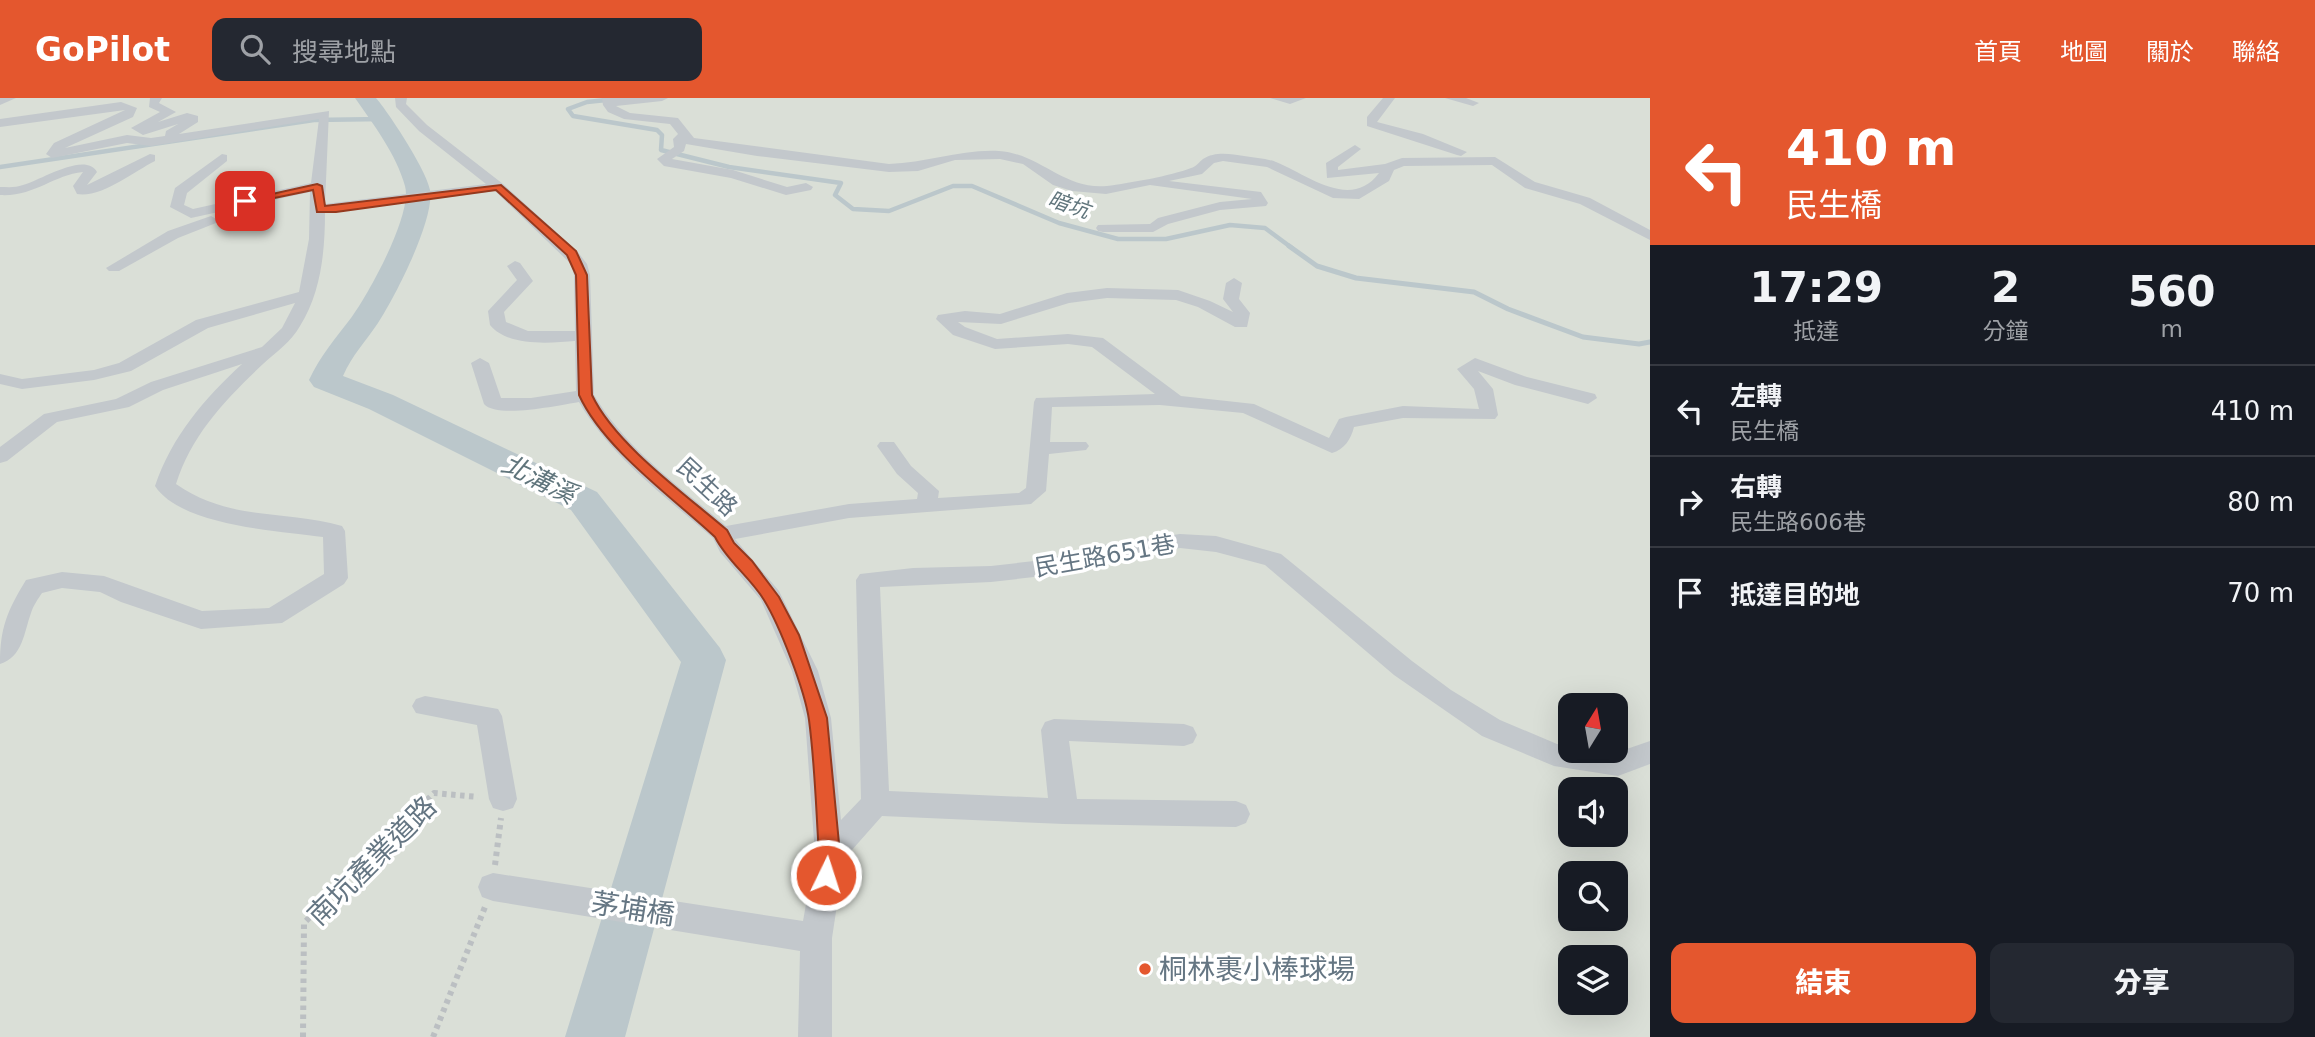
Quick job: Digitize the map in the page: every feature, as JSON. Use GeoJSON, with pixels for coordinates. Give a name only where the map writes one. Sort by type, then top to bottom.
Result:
{"type":"FeatureCollection","features":[{"type":"Feature","properties":{"kind":"street"},"geometry":{"type":"LineString","coordinates":[[0,102],[10,98]]}},
{"type":"Feature","properties":{"kind":"street"},"geometry":{"type":"LineString","coordinates":[[0,655],[13,637],[19,611],[34,586],[62,580],[104,584],[129,596],[201,620],[274,617],[336,578],[334,531],[224,516],[189,503],[165,486],[170,466],[185,438],[206,409],[292,326],[310,278],[323,202],[325,118],[331,98]]}},
{"type":"Feature","properties":{"kind":"street","name":"民生路"},"geometry":{"type":"LineString","coordinates":[[401,98],[400,106],[423,128],[498,187],[572,254],[582,275],[585,395],[593,413],[622,445],[722,534],[728,547],[771,597],[805,671],[818,718],[830,854],[817,938],[815,1037]]}},
{"type":"Feature","properties":{"kind":"street"},"geometry":{"type":"LineString","coordinates":[[662,98],[608,101],[611,110],[620,115],[674,121],[690,141],[889,168],[918,167],[954,156],[1000,155],[1027,161],[1043,169],[1048,177],[1072,187],[1106,190],[1148,173],[1197,171],[1210,160],[1223,157],[1253,159],[1338,195],[1359,195],[1384,178],[1388,168]]}},
{"type":"Feature","properties":{"kind":"street"},"geometry":{"type":"LineString","coordinates":[[1276,98],[1290,101],[1300,98]]}},
{"type":"Feature","properties":{"kind":"street"},"geometry":{"type":"LineString","coordinates":[[1389,98],[1371,123],[1380,129],[1421,138],[1434,145],[1495,161],[1530,185],[1594,205],[1650,236]]}},
{"type":"Feature","properties":{"kind":"street"},"geometry":{"type":"LineString","coordinates":[[1451,98],[1473,103]]}},
{"type":"Feature","properties":{"kind":"street"},"geometry":{"type":"LineString","coordinates":[[105,124],[129,118],[155,102],[170,112],[137,128],[143,131],[187,117],[194,119],[159,141]]}},
{"type":"Feature","properties":{"kind":"street"},"geometry":{"type":"LineString","coordinates":[[0,123],[121,105],[131,108],[129,114],[58,146],[52,154],[127,139],[159,141],[325,118]]}},
{"type":"Feature","properties":{"kind":"street"},"geometry":{"type":"LineString","coordinates":[[685,134],[679,139],[680,148],[663,159],[669,163],[733,174],[786,191],[806,187]]}},
{"type":"Feature","properties":{"kind":"street"},"geometry":{"type":"LineString","coordinates":[[1355,149],[1331,166],[1332,174],[1388,168],[1414,161],[1495,161]]}},
{"type":"Feature","properties":{"kind":"street"},"geometry":{"type":"LineString","coordinates":[[222,158],[180,191],[177,207],[191,214],[465,193],[498,187]]}},
{"type":"Feature","properties":{"kind":"street"},"geometry":{"type":"LineString","coordinates":[[0,191],[13,194],[29,190],[65,172],[88,168],[90,172],[80,186],[82,191],[99,187],[116,174],[150,159]]}},
{"type":"Feature","properties":{"kind":"street"},"geometry":{"type":"LineString","coordinates":[[1103,228],[1153,228],[1163,221],[1220,206],[1261,203],[1256,195],[1238,191],[1182,189],[1148,173]]}},
{"type":"Feature","properties":{"kind":"street"},"geometry":{"type":"LineString","coordinates":[[114,268],[185,227],[285,203],[323,202]]}},
{"type":"Feature","properties":{"kind":"street"},"geometry":{"type":"LineString","coordinates":[[515,266],[525,281],[496,311],[498,326],[513,334],[530,337],[582,336]]}},
{"type":"Feature","properties":{"kind":"street"},"geometry":{"type":"LineString","coordinates":[[1176,400],[1097,342],[1068,339],[995,344],[959,331],[944,319],[965,316],[1001,319],[1067,298],[1107,293],[1178,295],[1204,304],[1241,323],[1242,313],[1231,299],[1234,283]]}},
{"type":"Feature","properties":{"kind":"street"},"geometry":{"type":"LineString","coordinates":[[0,379],[22,384],[94,375],[125,367],[202,324],[305,295]]}},
{"type":"Feature","properties":{"kind":"street"},"geometry":{"type":"LineString","coordinates":[[0,457],[51,418],[122,402],[157,386],[268,350]]}},
{"type":"Feature","properties":{"kind":"street"},"geometry":{"type":"LineString","coordinates":[[480,363],[493,404],[531,404],[585,395]]}},
{"type":"Feature","properties":{"kind":"street"},"geometry":{"type":"LineString","coordinates":[[722,534],[849,511],[1024,499],[1036,491],[1042,402],[1176,400],[1247,408],[1332,447],[1342,436],[1346,423],[1403,412],[1488,415],[1489,399],[1479,381],[1466,369],[1475,363],[1521,381],[1588,398]]}},
{"type":"Feature","properties":{"kind":"street"},"geometry":{"type":"LineString","coordinates":[[887,446],[904,470],[929,491],[926,506]]}},
{"type":"Feature","properties":{"kind":"street"},"geometry":{"type":"LineString","coordinates":[[1039,449],[1079,446]]}},
{"type":"Feature","properties":{"kind":"street","name":"民生路651巷"},"geometry":{"type":"LineString","coordinates":[[875,803],[868,580],[991,574],[1043,568],[1095,554],[1180,541],[1216,544],[1273,559],[1403,668],[1491,728],[1554,755],[1618,764],[1650,752]]}},
{"type":"Feature","properties":{"kind":"street"},"geometry":{"type":"LineString","coordinates":[[425,706],[489,716],[503,799]]}},
{"type":"Feature","properties":{"kind":"street"},"geometry":{"type":"LineString","coordinates":[[1064,811],[1054,730],[1184,736]]}},
{"type":"Feature","properties":{"kind":"street"},"geometry":{"type":"LineString","coordinates":[[830,854],[875,803],[1064,811],[1236,814]]}},
{"type":"Feature","properties":{"kind":"street","name":"茅埔橋"},"geometry":{"type":"LineString","coordinates":[[507,889],[817,938]]}},
{"type":"Feature","properties":{"kind":"path","name":"南坑產業道路"},"geometry":{"type":"LineString","coordinates":[[303,1037],[304,923],[434,793],[503,799]]}},
{"type":"Feature","properties":{"kind":"path"},"geometry":{"type":"LineString","coordinates":[[433,1037],[507,889],[503,799]]}},
{"type":"Feature","properties":{"kind":"shaded area"},"geometry":{"type":"Polygon","coordinates":[[[0,98],[1650,98],[1650,1037],[0,1037],[0,98]]]}},
{"type":"Feature","properties":{"kind":"waterway","name":"北溝溪"},"geometry":{"type":"LineString","coordinates":[[365,98],[383,119],[418,188],[417,211],[396,262],[365,320],[337,354],[325,380],[381,402],[584,501],[704,660],[595,1037]]}},
{"type":"Feature","properties":{"kind":"waterway","name":"暗坑"},"geometry":{"type":"LineString","coordinates":[[626,98],[587,102],[568,109],[573,116],[657,130],[662,135],[661,150],[729,167],[841,183],[835,195],[853,209],[889,211],[953,186],[972,186],[1059,223],[1118,239],[1166,239],[1230,225],[1265,228],[1292,248]]}},
{"type":"Feature","properties":{"kind":"waterway"},"geometry":{"type":"LineString","coordinates":[[0,167],[314,120],[383,119]]}},
{"type":"Feature","properties":{"kind":"waterway","name":"暗坑"},"geometry":{"type":"LineString","coordinates":[[1289,246],[1317,266],[1356,278],[1474,292],[1508,309],[1583,337],[1639,344],[1650,342]]}},
{"type":"Feature","properties":{"kind":"place","name":"桐林裹小棒球場"},"geometry":{"type":"Point","coordinates":[1145,969]}},
{"type":"Feature","properties":{"kind":"route"},"geometry":{"type":"LineString","coordinates":[[245,201],[317,186],[320,209],[336,209],[498,187],[572,254],[582,275],[585,395],[593,413],[622,445],[722,534],[728,547],[771,597],[805,671],[818,718],[830,854],[826,875]]}}]}
